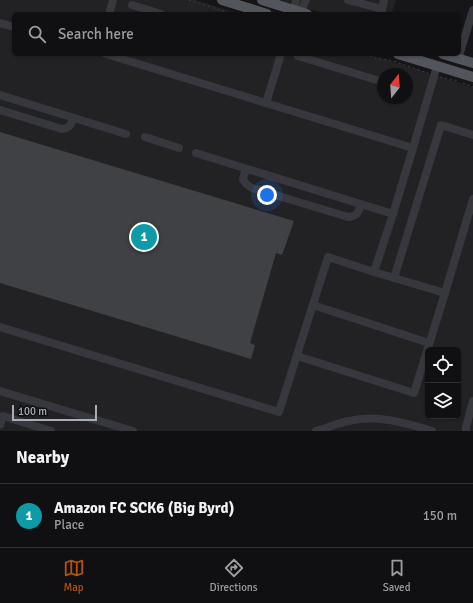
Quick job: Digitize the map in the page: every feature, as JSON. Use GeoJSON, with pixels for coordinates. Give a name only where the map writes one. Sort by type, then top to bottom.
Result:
{"type":"FeatureCollection","features":[{"type":"Feature","properties":{"kind":"main road"},"geometry":{"type":"LineString","coordinates":[[222,0],[261,12]]}},
{"type":"Feature","properties":{"kind":"main road"},"geometry":{"type":"LineString","coordinates":[[262,0],[298,11]]}},
{"type":"Feature","properties":{"kind":"main road"},"geometry":{"type":"LineString","coordinates":[[402,56],[436,71],[473,77]]}},
{"type":"Feature","properties":{"kind":"main road"},"geometry":{"type":"LineString","coordinates":[[450,56],[473,63]]}},
{"type":"Feature","properties":{"kind":"street"},"geometry":{"type":"LineString","coordinates":[[110,12],[113,0]]}},
{"type":"Feature","properties":{"kind":"street"},"geometry":{"type":"LineString","coordinates":[[298,11],[306,0]]}},
{"type":"Feature","properties":{"kind":"street"},"geometry":{"type":"LineString","coordinates":[[348,0],[382,12],[384,0]]}},
{"type":"Feature","properties":{"kind":"street"},"geometry":{"type":"LineString","coordinates":[[132,5],[155,12]]}},
{"type":"Feature","properties":{"kind":"street"},"geometry":{"type":"LineString","coordinates":[[461,48],[473,10]]}},
{"type":"Feature","properties":{"kind":"street"},"geometry":{"type":"LineString","coordinates":[[0,23],[12,26]]}},
{"type":"Feature","properties":{"kind":"street"},"geometry":{"type":"LineString","coordinates":[[113,56],[413,148]]}},
{"type":"Feature","properties":{"kind":"street"},"geometry":{"type":"LineString","coordinates":[[266,103],[281,56]]}},
{"type":"Feature","properties":{"kind":"street"},"geometry":{"type":"LineString","coordinates":[[298,56],[377,80]]}},
{"type":"Feature","properties":{"kind":"street"},"geometry":{"type":"LineString","coordinates":[[374,272],[436,71]]}},
{"type":"Feature","properties":{"kind":"street"},"geometry":{"type":"LineString","coordinates":[[0,95],[126,134]]}},
{"type":"Feature","properties":{"kind":"street"},"geometry":{"type":"LineString","coordinates":[[0,110],[62,129],[67,129],[71,125],[73,118]]}},
{"type":"Feature","properties":{"kind":"street"},"geometry":{"type":"LineString","coordinates":[[394,278],[441,125],[473,135]]}},
{"type":"Feature","properties":{"kind":"street"},"geometry":{"type":"LineString","coordinates":[[145,137],[179,148]]}},
{"type":"Feature","properties":{"kind":"street"},"geometry":{"type":"LineString","coordinates":[[196,153],[393,214]]}},
{"type":"Feature","properties":{"kind":"street"},"geometry":{"type":"LineString","coordinates":[[246,169],[243,179],[246,184],[258,190],[348,217],[354,216],[358,213],[361,204]]}},
{"type":"Feature","properties":{"kind":"street"},"geometry":{"type":"LineString","coordinates":[[297,356],[414,393],[473,199]]}},
{"type":"Feature","properties":{"kind":"street"},"geometry":{"type":"LineString","coordinates":[[0,327],[279,412],[328,257],[445,293]]}},
{"type":"Feature","properties":{"kind":"street"},"geometry":{"type":"LineString","coordinates":[[313,306],[429,343]]}},
{"type":"Feature","properties":{"kind":"street"},"geometry":{"type":"LineString","coordinates":[[0,391],[134,431]]}},
{"type":"Feature","properties":{"kind":"street"},"geometry":{"type":"LineString","coordinates":[[466,431],[473,401]]}},
{"type":"Feature","properties":{"kind":"street"},"geometry":{"type":"LineString","coordinates":[[0,425],[3,416],[52,431]]}},
{"type":"Feature","properties":{"kind":"street"},"geometry":{"type":"LineString","coordinates":[[316,431],[350,420],[376,419],[416,426],[432,431]]}},
{"type":"Feature","properties":{"kind":"path"},"geometry":{"type":"LineString","coordinates":[[189,0],[226,12]]}},
{"type":"Feature","properties":{"kind":"path"},"geometry":{"type":"LineString","coordinates":[[374,56],[436,71],[473,87]]}},
{"type":"Feature","properties":{"kind":"shaded area"},"geometry":{"type":"Polygon","coordinates":[[[0,0],[195,0],[234,12],[12,12],[12,56],[374,56],[413,68],[377,68],[377,104],[413,104],[413,68],[473,87],[473,431],[0,431],[0,0]]]}},
{"type":"Feature","properties":{"kind":"shaded area"},"geometry":{"type":"Polygon","coordinates":[[[281,0],[396,0],[392,12],[320,12],[281,0]]]}},
{"type":"Feature","properties":{"kind":"building"},"geometry":{"type":"Polygon","coordinates":[[[0,132],[294,221],[282,255],[276,253],[250,343],[255,345],[251,359],[0,283],[0,132]]]}},
{"type":"Feature","properties":{"kind":"place","name":"Amazon FC SCK6 (Big Byrd)"},"geometry":{"type":"Point","coordinates":[144,237]}}]}
